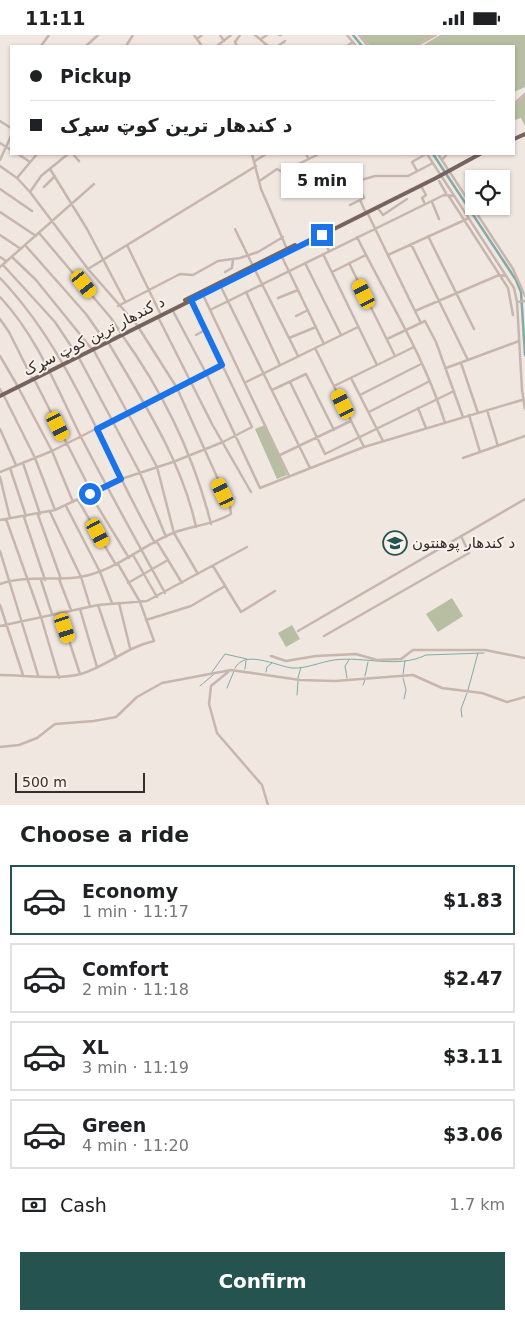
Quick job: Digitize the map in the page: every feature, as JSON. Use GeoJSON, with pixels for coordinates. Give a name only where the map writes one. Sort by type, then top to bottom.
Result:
{"type":"FeatureCollection","features":[{"type":"Feature","properties":{"kind":"main road"},"geometry":{"type":"LineString","coordinates":[[443,175],[478,155]]}},
{"type":"Feature","properties":{"kind":"main road"},"geometry":{"type":"LineString","coordinates":[[443,175],[482,155]]}},
{"type":"Feature","properties":{"kind":"main road","name":"د کندهار ترين کوټ سړک"},"geometry":{"type":"LineString","coordinates":[[366,211],[443,175]]}},
{"type":"Feature","properties":{"kind":"main road","name":"د کندهار ترين کوټ سړک"},"geometry":{"type":"LineString","coordinates":[[158,315],[366,211],[443,175]]}},
{"type":"Feature","properties":{"kind":"main road","name":"د کندهار ترين کوټ سړک"},"geometry":{"type":"LineString","coordinates":[[1,393],[220,285],[287,249],[321,234]]}},
{"type":"Feature","properties":{"kind":"street"},"geometry":{"type":"LineString","coordinates":[[87,45],[98,35]]}},
{"type":"Feature","properties":{"kind":"street"},"geometry":{"type":"LineString","coordinates":[[194,35],[201,45]]}},
{"type":"Feature","properties":{"kind":"street"},"geometry":{"type":"LineString","coordinates":[[197,39],[202,35]]}},
{"type":"Feature","properties":{"kind":"street"},"geometry":{"type":"LineString","coordinates":[[220,35],[224,41]]}},
{"type":"Feature","properties":{"kind":"street"},"geometry":{"type":"LineString","coordinates":[[221,45],[231,35]]}},
{"type":"Feature","properties":{"kind":"street"},"geometry":{"type":"LineString","coordinates":[[255,35],[265,43],[262,45]]}},
{"type":"Feature","properties":{"kind":"street"},"geometry":{"type":"LineString","coordinates":[[261,39],[267,35]]}},
{"type":"Feature","properties":{"kind":"street"},"geometry":{"type":"LineString","coordinates":[[347,35],[355,45]]}},
{"type":"Feature","properties":{"kind":"street"},"geometry":{"type":"LineString","coordinates":[[359,35],[367,45]]}},
{"type":"Feature","properties":{"kind":"street"},"geometry":{"type":"LineString","coordinates":[[418,45],[436,35]]}},
{"type":"Feature","properties":{"kind":"street"},"geometry":{"type":"LineString","coordinates":[[279,45],[285,41]]}},
{"type":"Feature","properties":{"kind":"street"},"geometry":{"type":"LineString","coordinates":[[348,45],[353,42]]}},
{"type":"Feature","properties":{"kind":"street"},"geometry":{"type":"LineString","coordinates":[[515,103],[525,94]]}},
{"type":"Feature","properties":{"kind":"street"},"geometry":{"type":"LineString","coordinates":[[0,160],[10,138]]}},
{"type":"Feature","properties":{"kind":"street"},"geometry":{"type":"LineString","coordinates":[[0,143],[10,149]]}},
{"type":"Feature","properties":{"kind":"street"},"geometry":{"type":"LineString","coordinates":[[20,155],[30,162]]}},
{"type":"Feature","properties":{"kind":"street"},"geometry":{"type":"LineString","coordinates":[[17,178],[36,155]]}},
{"type":"Feature","properties":{"kind":"street"},"geometry":{"type":"LineString","coordinates":[[30,193],[41,176],[67,155]]}},
{"type":"Feature","properties":{"kind":"street"},"geometry":{"type":"LineString","coordinates":[[74,155],[79,161]]}},
{"type":"Feature","properties":{"kind":"street"},"geometry":{"type":"LineString","coordinates":[[252,155],[261,180],[261,189],[287,249]]}},
{"type":"Feature","properties":{"kind":"street"},"geometry":{"type":"LineString","coordinates":[[255,161],[264,155]]}},
{"type":"Feature","properties":{"kind":"street"},"geometry":{"type":"LineString","coordinates":[[261,180],[277,169],[282,172],[317,155]]}},
{"type":"Feature","properties":{"kind":"street"},"geometry":{"type":"LineString","coordinates":[[417,171],[412,162],[425,155]]}},
{"type":"Feature","properties":{"kind":"street"},"geometry":{"type":"LineString","coordinates":[[428,155],[513,269],[525,296]]}},
{"type":"Feature","properties":{"kind":"street"},"geometry":{"type":"LineString","coordinates":[[439,155],[442,160],[446,194],[510,292],[513,315]]}},
{"type":"Feature","properties":{"kind":"street"},"geometry":{"type":"LineString","coordinates":[[442,160],[446,155]]}},
{"type":"Feature","properties":{"kind":"street"},"geometry":{"type":"LineString","coordinates":[[350,183],[374,176],[408,176],[433,163]]}},
{"type":"Feature","properties":{"kind":"street"},"geometry":{"type":"LineString","coordinates":[[0,166],[17,178],[30,193],[88,269],[137,326],[177,387],[230,506],[231,514],[211,525],[174,533],[117,565],[100,572],[80,577],[9,581],[0,584]]}},
{"type":"Feature","properties":{"kind":"street"},"geometry":{"type":"LineString","coordinates":[[88,269],[256,166]]}},
{"type":"Feature","properties":{"kind":"street"},"geometry":{"type":"LineString","coordinates":[[50,169],[125,301]]}},
{"type":"Feature","properties":{"kind":"street"},"geometry":{"type":"LineString","coordinates":[[443,175],[448,187],[514,288],[518,302],[522,400],[525,409]]}},
{"type":"Feature","properties":{"kind":"street"},"geometry":{"type":"LineString","coordinates":[[44,187],[55,176]]}},
{"type":"Feature","properties":{"kind":"street"},"geometry":{"type":"LineString","coordinates":[[350,205],[364,198],[357,182]]}},
{"type":"Feature","properties":{"kind":"street"},"geometry":{"type":"LineString","coordinates":[[94,184],[1,266],[55,322],[78,355],[140,473],[166,537]]}},
{"type":"Feature","properties":{"kind":"street"},"geometry":{"type":"LineString","coordinates":[[421,186],[426,195],[422,198],[425,205]]}},
{"type":"Feature","properties":{"kind":"street"},"geometry":{"type":"LineString","coordinates":[[446,194],[448,187]]}},
{"type":"Feature","properties":{"kind":"street"},"geometry":{"type":"LineString","coordinates":[[0,189],[32,211]]}},
{"type":"Feature","properties":{"kind":"street"},"geometry":{"type":"LineString","coordinates":[[210,310],[431,201],[446,194],[454,196]]}},
{"type":"Feature","properties":{"kind":"street"},"geometry":{"type":"LineString","coordinates":[[377,207],[383,215],[407,199]]}},
{"type":"Feature","properties":{"kind":"street"},"geometry":{"type":"LineString","coordinates":[[360,200],[421,323]]}},
{"type":"Feature","properties":{"kind":"street"},"geometry":{"type":"LineString","coordinates":[[431,201],[439,219]]}},
{"type":"Feature","properties":{"kind":"street"},"geometry":{"type":"LineString","coordinates":[[0,212],[37,234],[111,318],[175,421],[204,496],[211,525]]}},
{"type":"Feature","properties":{"kind":"street"},"geometry":{"type":"LineString","coordinates":[[388,255],[469,218]]}},
{"type":"Feature","properties":{"kind":"street"},"geometry":{"type":"LineString","coordinates":[[235,229],[298,356]]}},
{"type":"Feature","properties":{"kind":"street"},"geometry":{"type":"LineString","coordinates":[[321,234],[329,251]]}},
{"type":"Feature","properties":{"kind":"street"},"geometry":{"type":"LineString","coordinates":[[0,235],[20,249]]}},
{"type":"Feature","properties":{"kind":"street"},"geometry":{"type":"LineString","coordinates":[[118,306],[180,274],[193,275],[218,261],[233,260],[258,252],[283,237]]}},
{"type":"Feature","properties":{"kind":"street"},"geometry":{"type":"LineString","coordinates":[[357,237],[414,347],[438,398],[445,423]]}},
{"type":"Feature","properties":{"kind":"street"},"geometry":{"type":"LineString","coordinates":[[428,237],[474,329]]}},
{"type":"Feature","properties":{"kind":"street"},"geometry":{"type":"LineString","coordinates":[[127,244],[149,289],[158,315],[212,424],[251,492]]}},
{"type":"Feature","properties":{"kind":"street"},"geometry":{"type":"LineString","coordinates":[[411,244],[468,360]]}},
{"type":"Feature","properties":{"kind":"street"},"geometry":{"type":"LineString","coordinates":[[25,245],[80,307],[145,404],[173,462],[190,503],[196,527]]}},
{"type":"Feature","properties":{"kind":"street"},"geometry":{"type":"LineString","coordinates":[[323,254],[377,365]]}},
{"type":"Feature","properties":{"kind":"street"},"geometry":{"type":"LineString","coordinates":[[280,255],[324,343]]}},
{"type":"Feature","properties":{"kind":"street"},"geometry":{"type":"LineString","coordinates":[[332,272],[366,255]]}},
{"type":"Feature","properties":{"kind":"street"},"geometry":{"type":"LineString","coordinates":[[0,257],[6,261]]}},
{"type":"Feature","properties":{"kind":"street"},"geometry":{"type":"LineString","coordinates":[[12,257],[36,280],[92,348],[157,467],[174,533],[198,574]]}},
{"type":"Feature","properties":{"kind":"street"},"geometry":{"type":"LineString","coordinates":[[225,272],[232,268],[233,260]]}},
{"type":"Feature","properties":{"kind":"street"},"geometry":{"type":"LineString","coordinates":[[305,263],[341,335]]}},
{"type":"Feature","properties":{"kind":"street"},"geometry":{"type":"LineString","coordinates":[[349,263],[395,356]]}},
{"type":"Feature","properties":{"kind":"street"},"geometry":{"type":"LineString","coordinates":[[499,275],[502,269]]}},
{"type":"Feature","properties":{"kind":"street"},"geometry":{"type":"LineString","coordinates":[[415,311],[499,275],[506,276]]}},
{"type":"Feature","properties":{"kind":"street"},"geometry":{"type":"LineString","coordinates":[[0,278],[30,314],[62,364],[121,479],[156,542],[182,583]]}},
{"type":"Feature","properties":{"kind":"street"},"geometry":{"type":"LineString","coordinates":[[220,285],[310,468]]}},
{"type":"Feature","properties":{"kind":"street"},"geometry":{"type":"LineString","coordinates":[[278,298],[298,290]]}},
{"type":"Feature","properties":{"kind":"street"},"geometry":{"type":"LineString","coordinates":[[246,292],[280,365]]}},
{"type":"Feature","properties":{"kind":"street"},"geometry":{"type":"LineString","coordinates":[[200,295],[210,310],[246,382],[289,476]]}},
{"type":"Feature","properties":{"kind":"street"},"geometry":{"type":"LineString","coordinates":[[0,297],[12,310],[48,371],[106,486],[165,593]]}},
{"type":"Feature","properties":{"kind":"street"},"geometry":{"type":"LineString","coordinates":[[0,520],[39,514],[66,506],[121,479],[173,462],[223,442],[252,427],[191,300]]}},
{"type":"Feature","properties":{"kind":"street"},"geometry":{"type":"LineString","coordinates":[[518,302],[524,301]]}},
{"type":"Feature","properties":{"kind":"street"},"geometry":{"type":"LineString","coordinates":[[172,309],[206,373],[260,488],[364,447],[522,400]]}},
{"type":"Feature","properties":{"kind":"street"},"geometry":{"type":"LineString","coordinates":[[296,316],[308,310]]}},
{"type":"Feature","properties":{"kind":"street"},"geometry":{"type":"LineString","coordinates":[[0,319],[9,332],[91,493],[129,558]]}},
{"type":"Feature","properties":{"kind":"street"},"geometry":{"type":"LineString","coordinates":[[387,339],[425,322],[436,341],[463,417]]}},
{"type":"Feature","properties":{"kind":"street"},"geometry":{"type":"LineString","coordinates":[[289,338],[316,327]]}},
{"type":"Feature","properties":{"kind":"street"},"geometry":{"type":"LineString","coordinates":[[246,382],[358,327]]}},
{"type":"Feature","properties":{"kind":"street"},"geometry":{"type":"LineString","coordinates":[[196,335],[205,330]]}},
{"type":"Feature","properties":{"kind":"street"},"geometry":{"type":"LineString","coordinates":[[446,367],[519,341]]}},
{"type":"Feature","properties":{"kind":"street"},"geometry":{"type":"LineString","coordinates":[[334,386],[414,347]]}},
{"type":"Feature","properties":{"kind":"street"},"geometry":{"type":"LineString","coordinates":[[315,348],[364,447]]}},
{"type":"Feature","properties":{"kind":"street"},"geometry":{"type":"LineString","coordinates":[[0,356],[52,451],[73,502]]}},
{"type":"Feature","properties":{"kind":"street"},"geometry":{"type":"LineString","coordinates":[[360,395],[421,363]]}},
{"type":"Feature","properties":{"kind":"street"},"geometry":{"type":"LineString","coordinates":[[461,363],[478,413]]}},
{"type":"Feature","properties":{"kind":"street"},"geometry":{"type":"LineString","coordinates":[[0,467],[1,472],[52,451],[222,365]]}},
{"type":"Feature","properties":{"kind":"street"},"geometry":{"type":"LineString","coordinates":[[272,390],[306,374],[334,429]]}},
{"type":"Feature","properties":{"kind":"street"},"geometry":{"type":"LineString","coordinates":[[351,378],[383,441]]}},
{"type":"Feature","properties":{"kind":"street"},"geometry":{"type":"LineString","coordinates":[[368,412],[430,381]]}},
{"type":"Feature","properties":{"kind":"street"},"geometry":{"type":"LineString","coordinates":[[290,382],[325,454],[454,391]]}},
{"type":"Feature","properties":{"kind":"street"},"geometry":{"type":"LineString","coordinates":[[1,393],[34,458],[55,510]]}},
{"type":"Feature","properties":{"kind":"street"},"geometry":{"type":"LineString","coordinates":[[418,408],[426,428]]}},
{"type":"Feature","properties":{"kind":"street"},"geometry":{"type":"LineString","coordinates":[[487,411],[498,446]]}},
{"type":"Feature","properties":{"kind":"street"},"geometry":{"type":"LineString","coordinates":[[470,415],[480,452]]}},
{"type":"Feature","properties":{"kind":"street"},"geometry":{"type":"LineString","coordinates":[[280,455],[351,421]]}},
{"type":"Feature","properties":{"kind":"street"},"geometry":{"type":"LineString","coordinates":[[0,429],[16,465]]}},
{"type":"Feature","properties":{"kind":"street"},"geometry":{"type":"LineString","coordinates":[[462,458],[525,436]]}},
{"type":"Feature","properties":{"kind":"street"},"geometry":{"type":"LineString","coordinates":[[23,463],[71,610]]}},
{"type":"Feature","properties":{"kind":"street"},"geometry":{"type":"LineString","coordinates":[[10,468],[45,579]]}},
{"type":"Feature","properties":{"kind":"street"},"geometry":{"type":"LineString","coordinates":[[0,477],[10,518]]}},
{"type":"Feature","properties":{"kind":"street"},"geometry":{"type":"LineString","coordinates":[[0,675],[38,675],[59,678],[80,674],[116,658],[130,648],[154,641],[140,602],[78,499]]}},
{"type":"Feature","properties":{"kind":"street"},"geometry":{"type":"LineString","coordinates":[[298,631],[525,499]]}},
{"type":"Feature","properties":{"kind":"street"},"geometry":{"type":"LineString","coordinates":[[66,506],[100,572],[112,603]]}},
{"type":"Feature","properties":{"kind":"street"},"geometry":{"type":"LineString","coordinates":[[50,511],[80,577],[90,606]]}},
{"type":"Feature","properties":{"kind":"street"},"geometry":{"type":"LineString","coordinates":[[6,519],[41,617],[59,678]]}},
{"type":"Feature","properties":{"kind":"street"},"geometry":{"type":"LineString","coordinates":[[324,636],[469,553],[461,536]]}},
{"type":"Feature","properties":{"kind":"street"},"geometry":{"type":"LineString","coordinates":[[0,626],[90,606],[140,602],[157,597],[247,547]]}},
{"type":"Feature","properties":{"kind":"street"},"geometry":{"type":"LineString","coordinates":[[0,551],[38,675]]}},
{"type":"Feature","properties":{"kind":"street"},"geometry":{"type":"LineString","coordinates":[[133,555],[157,597]]}},
{"type":"Feature","properties":{"kind":"street"},"geometry":{"type":"LineString","coordinates":[[128,583],[168,560]]}},
{"type":"Feature","properties":{"kind":"street"},"geometry":{"type":"LineString","coordinates":[[213,566],[241,612],[275,591]]}},
{"type":"Feature","properties":{"kind":"street"},"geometry":{"type":"LineString","coordinates":[[40,579],[52,614]]}},
{"type":"Feature","properties":{"kind":"street"},"geometry":{"type":"LineString","coordinates":[[146,620],[190,606],[225,586]]}},
{"type":"Feature","properties":{"kind":"street"},"geometry":{"type":"LineString","coordinates":[[119,603],[130,648]]}},
{"type":"Feature","properties":{"kind":"street"},"geometry":{"type":"LineString","coordinates":[[0,605],[23,675]]}},
{"type":"Feature","properties":{"kind":"street"},"geometry":{"type":"LineString","coordinates":[[98,605],[116,658]]}},
{"type":"Feature","properties":{"kind":"street"},"geometry":{"type":"LineString","coordinates":[[80,608],[97,667]]}},
{"type":"Feature","properties":{"kind":"street"},"geometry":{"type":"LineString","coordinates":[[60,613],[80,674]]}},
{"type":"Feature","properties":{"kind":"street"},"geometry":{"type":"LineString","coordinates":[[271,656],[286,661],[316,656],[356,654],[377,660],[400,659],[413,650],[486,650],[525,659]]}},
{"type":"Feature","properties":{"kind":"street"},"geometry":{"type":"LineString","coordinates":[[231,670],[211,686],[209,704],[213,723],[221,740],[262,785],[268,805]]}},
{"type":"Feature","properties":{"kind":"street"},"geometry":{"type":"LineString","coordinates":[[0,747],[19,745],[37,738],[55,724],[116,717],[137,697],[162,683],[231,670],[300,680],[335,681],[413,675],[442,688],[482,693],[507,702],[525,697]]}},
{"type":"Feature","properties":{"kind":"green space"},"geometry":{"type":"Polygon","coordinates":[[[360,35],[434,35],[416,45],[369,45],[360,35]]]}},
{"type":"Feature","properties":{"kind":"green space"},"geometry":{"type":"Polygon","coordinates":[[[440,35],[525,35],[525,87],[515,92],[515,45],[424,45],[440,35]]]}},
{"type":"Feature","properties":{"kind":"green space"},"geometry":{"type":"Polygon","coordinates":[[[525,95],[525,126],[521,118],[515,120],[515,104],[525,95]]]}},
{"type":"Feature","properties":{"kind":"green space"},"geometry":{"type":"Polygon","coordinates":[[[265,425],[287,475],[277,479],[255,429],[265,425]]]}},
{"type":"Feature","properties":{"kind":"green space"},"geometry":{"type":"Polygon","coordinates":[[[452,598],[463,616],[438,632],[426,614],[452,598]]]}},
{"type":"Feature","properties":{"kind":"green space"},"geometry":{"type":"Polygon","coordinates":[[[292,625],[300,639],[286,647],[278,633],[292,625]]]}},
{"type":"Feature","properties":{"kind":"waterway"},"geometry":{"type":"LineString","coordinates":[[353,35],[361,45]]}},
{"type":"Feature","properties":{"kind":"waterway"},"geometry":{"type":"LineString","coordinates":[[434,155],[516,280],[521,292],[525,355]]}},
{"type":"Feature","properties":{"kind":"waterway"},"geometry":{"type":"LineString","coordinates":[[468,690],[478,653]]}},
{"type":"Feature","properties":{"kind":"waterway"},"geometry":{"type":"LineString","coordinates":[[235,668],[240,662],[253,659],[297,668],[346,659],[392,662],[415,659],[426,655],[484,653]]}},
{"type":"Feature","properties":{"kind":"waterway"},"geometry":{"type":"LineString","coordinates":[[212,672],[225,654],[247,659]]}},
{"type":"Feature","properties":{"kind":"waterway"},"geometry":{"type":"LineString","coordinates":[[347,678],[345,666],[349,660]]}},
{"type":"Feature","properties":{"kind":"waterway"},"geometry":{"type":"LineString","coordinates":[[245,669],[246,661]]}},
{"type":"Feature","properties":{"kind":"waterway"},"geometry":{"type":"LineString","coordinates":[[403,674],[405,661]]}},
{"type":"Feature","properties":{"kind":"waterway"},"geometry":{"type":"LineString","coordinates":[[365,676],[368,662]]}},
{"type":"Feature","properties":{"kind":"waterway"},"geometry":{"type":"LineString","coordinates":[[266,672],[267,667],[272,663]]}},
{"type":"Feature","properties":{"kind":"waterway"},"geometry":{"type":"LineString","coordinates":[[298,678],[301,667]]}},
{"type":"Feature","properties":{"kind":"waterway"},"geometry":{"type":"LineString","coordinates":[[227,688],[234,671]]}},
{"type":"Feature","properties":{"kind":"waterway"},"geometry":{"type":"LineString","coordinates":[[200,686],[213,675]]}},
{"type":"Feature","properties":{"kind":"waterway"},"geometry":{"type":"LineString","coordinates":[[403,678],[406,690],[404,699]]}},
{"type":"Feature","properties":{"kind":"waterway"},"geometry":{"type":"LineString","coordinates":[[363,685],[365,680]]}},
{"type":"Feature","properties":{"kind":"waterway"},"geometry":{"type":"LineString","coordinates":[[297,695],[298,681]]}},
{"type":"Feature","properties":{"kind":"waterway"},"geometry":{"type":"LineString","coordinates":[[462,717],[461,709],[467,693]]}},
{"type":"Feature","properties":{"kind":"place","name":"د کندهار پوهنتون"},"geometry":{"type":"Point","coordinates":[395,543]}},
{"type":"Feature","properties":{"kind":"route"},"geometry":{"type":"LineString","coordinates":[[90,494],[121,479],[97,429],[222,365],[191,300],[322,235]]}}]}
